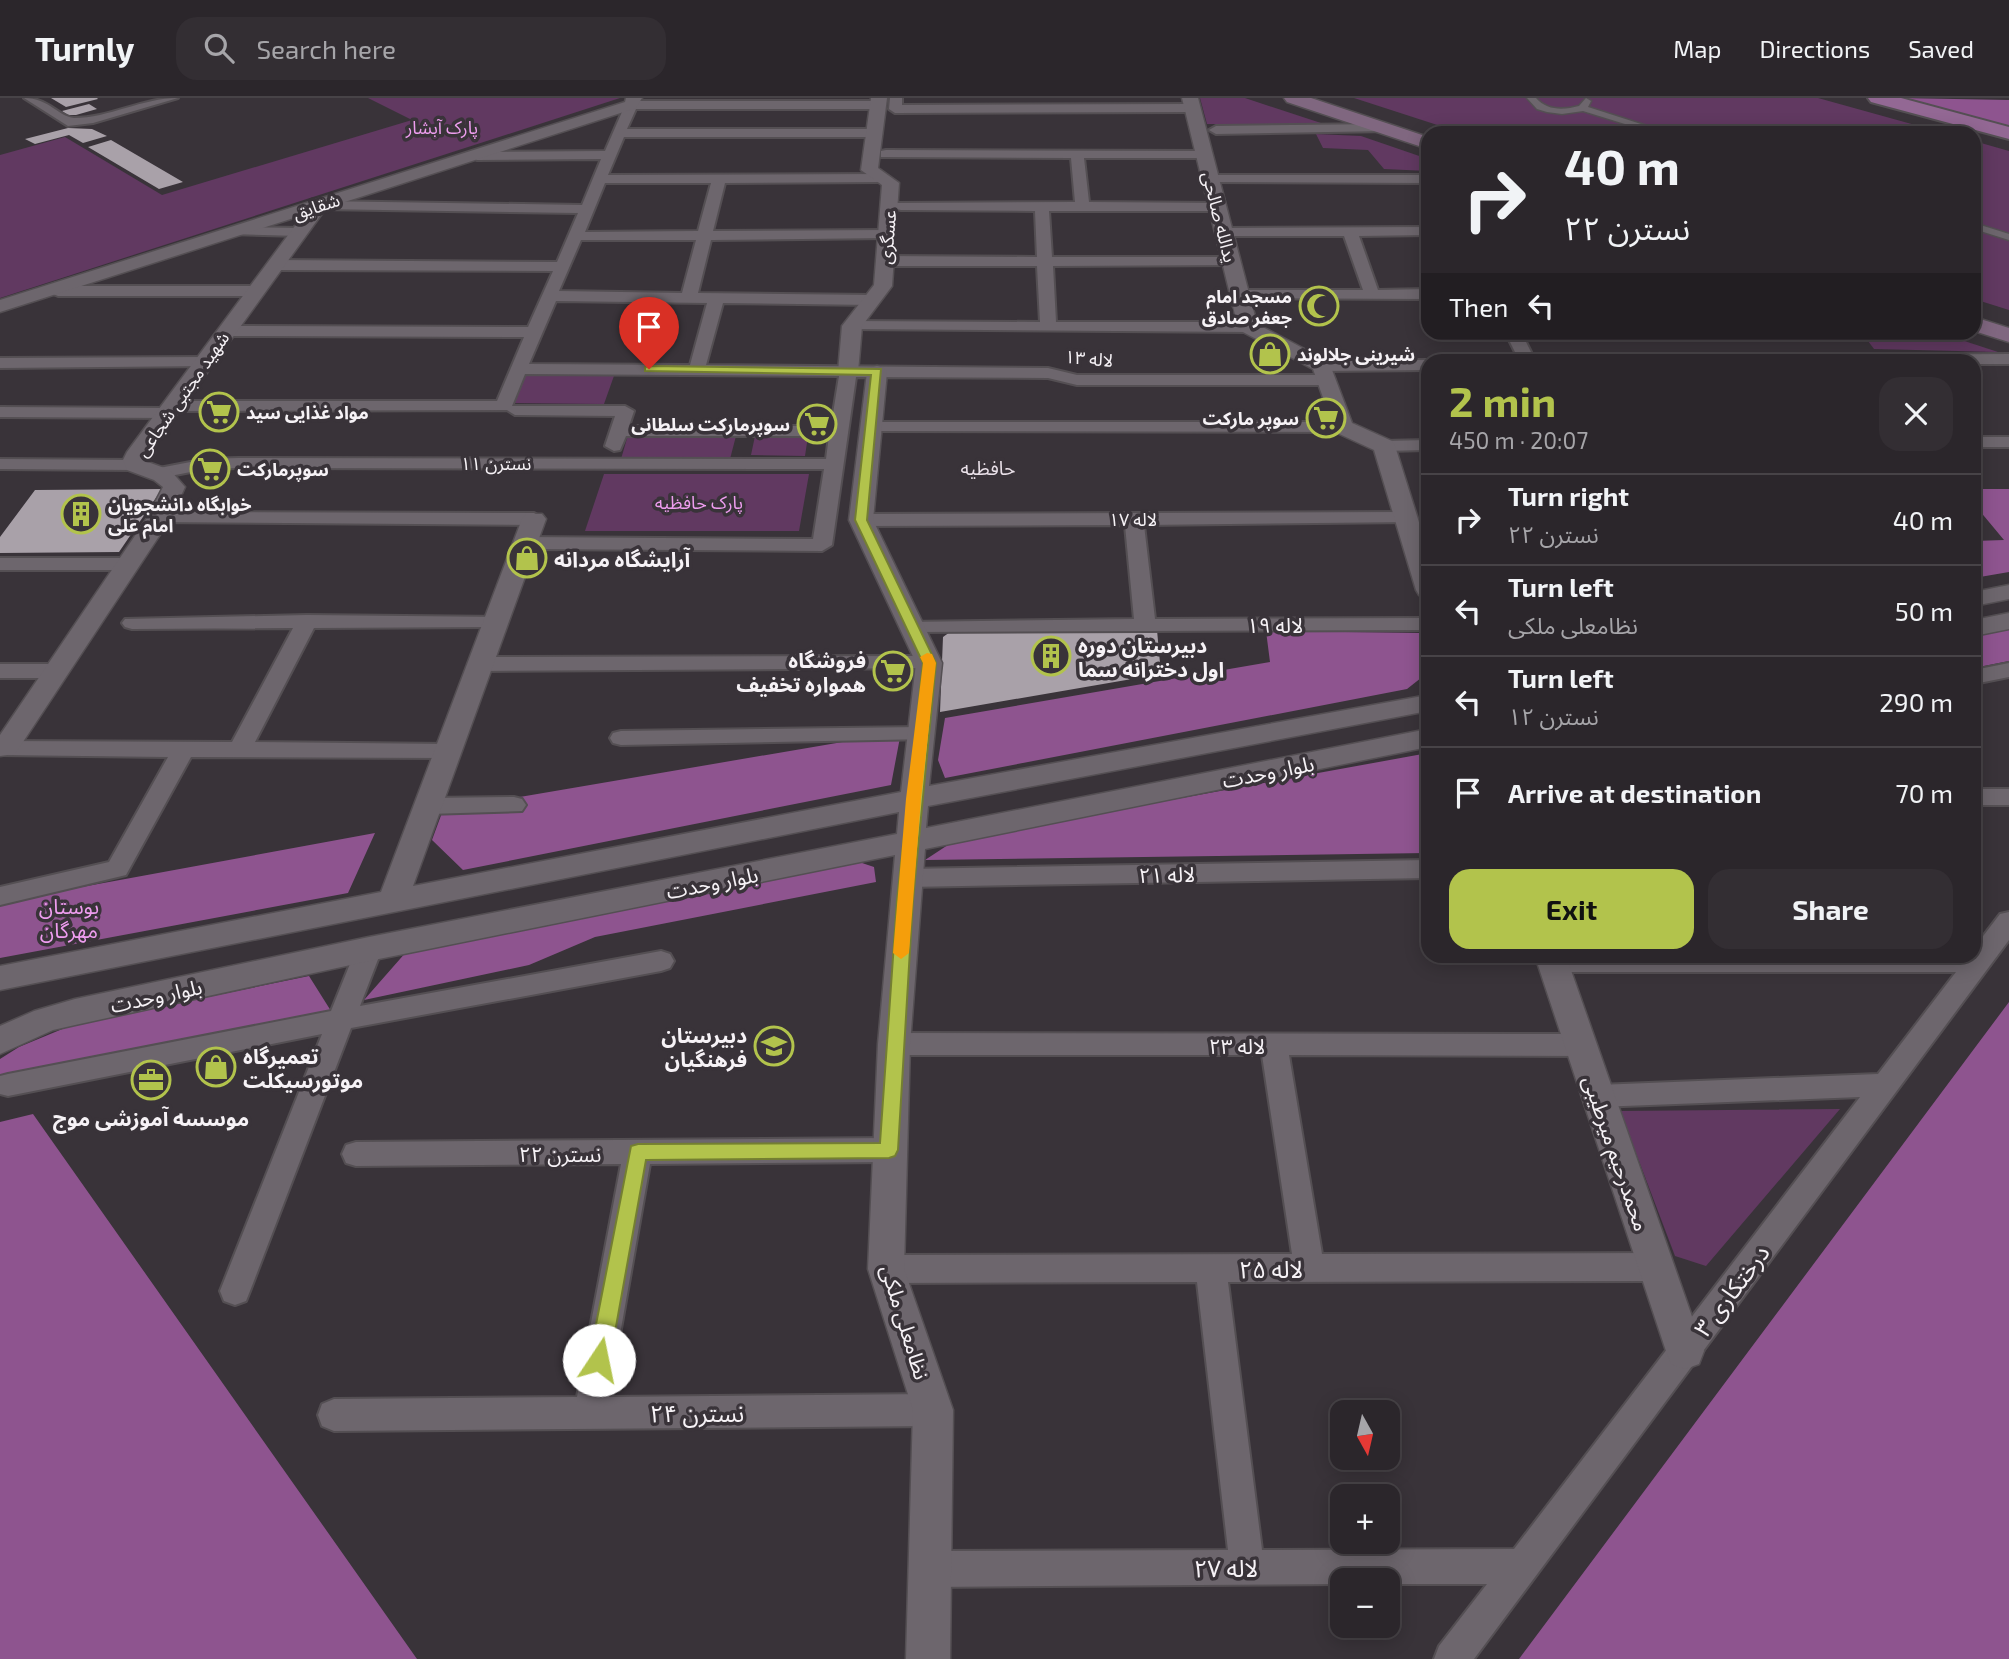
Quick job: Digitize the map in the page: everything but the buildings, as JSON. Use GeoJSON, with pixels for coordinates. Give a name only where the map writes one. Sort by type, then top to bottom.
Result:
{"type":"FeatureCollection","features":[{"type":"Feature","properties":{"kind":"main road"},"geometry":{"type":"LineString","coordinates":[[1293,98],[1421,141]]}},
{"type":"Feature","properties":{"kind":"main road"},"geometry":{"type":"LineString","coordinates":[[1326,98],[1421,129]]}},
{"type":"Feature","properties":{"kind":"main road"},"geometry":{"type":"LineString","coordinates":[[1878,98],[2009,133]]}},
{"type":"Feature","properties":{"kind":"main road"},"geometry":{"type":"LineString","coordinates":[[1981,311],[2009,320]]}},
{"type":"Feature","properties":{"kind":"main road"},"geometry":{"type":"LineString","coordinates":[[1981,326],[2009,335]]}},
{"type":"Feature","properties":{"kind":"street"},"geometry":{"type":"LineString","coordinates":[[30,98],[68,122],[88,120],[172,98]]}},
{"type":"Feature","properties":{"kind":"street"},"geometry":{"type":"LineString","coordinates":[[1531,98],[1534,104],[1548,110],[1567,111],[1583,103],[1645,126]]}},
{"type":"Feature","properties":{"kind":"street"},"geometry":{"type":"LineString","coordinates":[[509,408],[519,369],[633,102],[1191,103]]}},
{"type":"Feature","properties":{"kind":"street","name":"شقایق"},"geometry":{"type":"LineString","coordinates":[[0,306],[633,102]]}},
{"type":"Feature","properties":{"kind":"street","name":"عسگری"},"geometry":{"type":"LineString","coordinates":[[852,326],[883,286],[891,183],[869,170],[874,133],[887,102]]}},
{"type":"Feature","properties":{"kind":"street","name":"یدالله صالحی"},"geometry":{"type":"LineString","coordinates":[[1191,103],[1248,327]]}},
{"type":"Feature","properties":{"kind":"street"},"geometry":{"type":"LineString","coordinates":[[1216,130],[1383,128]]}},
{"type":"Feature","properties":{"kind":"street"},"geometry":{"type":"LineString","coordinates":[[620,133],[874,133]]}},
{"type":"Feature","properties":{"kind":"street"},"geometry":{"type":"LineString","coordinates":[[886,154],[1204,154]]}},
{"type":"Feature","properties":{"kind":"street"},"geometry":{"type":"LineString","coordinates":[[1077,154],[1082,206]]}},
{"type":"Feature","properties":{"kind":"street"},"geometry":{"type":"LineString","coordinates":[[477,156],[610,155]]}},
{"type":"Feature","properties":{"kind":"street"},"geometry":{"type":"LineString","coordinates":[[600,179],[882,178]]}},
{"type":"Feature","properties":{"kind":"street"},"geometry":{"type":"LineString","coordinates":[[689,296],[719,179]]}},
{"type":"Feature","properties":{"kind":"street"},"geometry":{"type":"LineString","coordinates":[[1210,179],[1421,179]]}},
{"type":"Feature","properties":{"kind":"street"},"geometry":{"type":"LineString","coordinates":[[319,205],[587,209]]}},
{"type":"Feature","properties":{"kind":"street","name":"شهید مجتبی شجاعی"},"geometry":{"type":"LineString","coordinates":[[2,748],[159,518],[174,487],[170,479],[160,473],[135,466],[134,460],[138,452],[319,205]]}},
{"type":"Feature","properties":{"kind":"street"},"geometry":{"type":"LineString","coordinates":[[901,206],[1217,206]]}},
{"type":"Feature","properties":{"kind":"street"},"geometry":{"type":"LineString","coordinates":[[1042,206],[1048,326]]}},
{"type":"Feature","properties":{"kind":"street"},"geometry":{"type":"LineString","coordinates":[[1981,228],[2009,237]]}},
{"type":"Feature","properties":{"kind":"street"},"geometry":{"type":"LineString","coordinates":[[235,231],[299,232]]}},
{"type":"Feature","properties":{"kind":"street"},"geometry":{"type":"LineString","coordinates":[[1350,231],[1372,294]]}},
{"type":"Feature","properties":{"kind":"street"},"geometry":{"type":"LineString","coordinates":[[1224,232],[1421,231]]}},
{"type":"Feature","properties":{"kind":"street"},"geometry":{"type":"LineString","coordinates":[[575,236],[887,234]]}},
{"type":"Feature","properties":{"kind":"street"},"geometry":{"type":"LineString","coordinates":[[884,261],[1231,262]]}},
{"type":"Feature","properties":{"kind":"street"},"geometry":{"type":"LineString","coordinates":[[275,265],[562,267]]}},
{"type":"Feature","properties":{"kind":"street"},"geometry":{"type":"LineString","coordinates":[[56,288],[58,291],[255,291]]}},
{"type":"Feature","properties":{"kind":"street"},"geometry":{"type":"LineString","coordinates":[[1240,295],[1421,294]]}},
{"type":"Feature","properties":{"kind":"street"},"geometry":{"type":"LineString","coordinates":[[550,296],[872,300]]}},
{"type":"Feature","properties":{"kind":"street"},"geometry":{"type":"LineString","coordinates":[[697,369],[717,296]]}},
{"type":"Feature","properties":{"kind":"street"},"geometry":{"type":"LineString","coordinates":[[159,518],[822,545],[848,372],[852,326],[1248,327],[1324,373],[1343,427]]}},
{"type":"Feature","properties":{"kind":"street"},"geometry":{"type":"LineString","coordinates":[[227,331],[534,332]]}},
{"type":"Feature","properties":{"kind":"street"},"geometry":{"type":"LineString","coordinates":[[1981,359],[2009,359]]}},
{"type":"Feature","properties":{"kind":"street"},"geometry":{"type":"LineString","coordinates":[[0,363],[204,362]]}},
{"type":"Feature","properties":{"kind":"street","name":"لاله ۱۳"},"geometry":{"type":"LineString","coordinates":[[519,369],[1048,373],[1077,380],[1324,373],[1421,366]]}},
{"type":"Feature","properties":{"kind":"street"},"geometry":{"type":"LineString","coordinates":[[861,520],[877,372]]}},
{"type":"Feature","properties":{"kind":"street"},"geometry":{"type":"LineString","coordinates":[[0,412],[509,408],[625,411],[609,463]]}},
{"type":"Feature","properties":{"kind":"street"},"geometry":{"type":"LineString","coordinates":[[619,431],[836,448],[869,438],[1343,427],[1384,446],[1421,445]]}},
{"type":"Feature","properties":{"kind":"street"},"geometry":{"type":"LineString","coordinates":[[1981,442],[2009,442]]}},
{"type":"Feature","properties":{"kind":"street"},"geometry":{"type":"LineString","coordinates":[[1384,446],[1405,518],[1420,539]]}},
{"type":"Feature","properties":{"kind":"street","name":"نسترن ۱۱"},"geometry":{"type":"LineString","coordinates":[[160,473],[206,464],[609,463],[836,448]]}},
{"type":"Feature","properties":{"kind":"street"},"geometry":{"type":"LineString","coordinates":[[0,464],[135,466]]}},
{"type":"Feature","properties":{"kind":"street","name":"لاله ۱۷"},"geometry":{"type":"LineString","coordinates":[[861,520],[1405,518]]}},
{"type":"Feature","properties":{"kind":"street"},"geometry":{"type":"LineString","coordinates":[[1134,519],[1145,625]]}},
{"type":"Feature","properties":{"kind":"street","name":"نظامعلی ملکی"},"geometry":{"type":"LineString","coordinates":[[861,520],[929,663],[914,799],[894,1044],[886,1269],[933,1410],[928,1659]]}},
{"type":"Feature","properties":{"kind":"street"},"geometry":{"type":"LineString","coordinates":[[393,901],[529,531]]}},
{"type":"Feature","properties":{"kind":"street"},"geometry":{"type":"LineString","coordinates":[[0,564],[128,564]]}},
{"type":"Feature","properties":{"kind":"street"},"geometry":{"type":"LineString","coordinates":[[1981,598],[2009,592]]}},
{"type":"Feature","properties":{"kind":"street"},"geometry":{"type":"LineString","coordinates":[[240,749],[307,621]]}},
{"type":"Feature","properties":{"kind":"street"},"geometry":{"type":"LineString","coordinates":[[132,623],[496,621]]}},
{"type":"Feature","properties":{"kind":"street"},"geometry":{"type":"LineString","coordinates":[[1981,627],[2009,621]]}},
{"type":"Feature","properties":{"kind":"street","name":"لاله ۱۹"},"geometry":{"type":"LineString","coordinates":[[913,626],[1421,624]]}},
{"type":"Feature","properties":{"kind":"street"},"geometry":{"type":"LineString","coordinates":[[480,664],[929,663]]}},
{"type":"Feature","properties":{"kind":"street"},"geometry":{"type":"LineString","coordinates":[[1981,676],[2009,670]]}},
{"type":"Feature","properties":{"kind":"street"},"geometry":{"type":"LineString","coordinates":[[0,671],[56,671]]}},
{"type":"Feature","properties":{"kind":"street","name":"بلوار وحدت"},"geometry":{"type":"LineString","coordinates":[[0,978],[914,799],[1421,704]]}},
{"type":"Feature","properties":{"kind":"street"},"geometry":{"type":"LineString","coordinates":[[621,738],[921,734]]}},
{"type":"Feature","properties":{"kind":"street","name":"بلوار وحدت"},"geometry":{"type":"LineString","coordinates":[[0,1041],[46,1020],[75,1012],[369,949],[909,860],[1421,740]]}},
{"type":"Feature","properties":{"kind":"street"},"geometry":{"type":"LineString","coordinates":[[2,748],[449,751]]}},
{"type":"Feature","properties":{"kind":"street"},"geometry":{"type":"LineString","coordinates":[[0,896],[117,869],[184,749]]}},
{"type":"Feature","properties":{"kind":"street"},"geometry":{"type":"LineString","coordinates":[[1981,797],[2009,797]]}},
{"type":"Feature","properties":{"kind":"street"},"geometry":{"type":"LineString","coordinates":[[428,806],[514,805]]}},
{"type":"Feature","properties":{"kind":"street","name":"لاله ۲۱"},"geometry":{"type":"LineString","coordinates":[[909,860],[1421,869]]}},
{"type":"Feature","properties":{"kind":"street","name":"درختکاری ۳"},"geometry":{"type":"LineString","coordinates":[[1981,958],[2009,921]]}},
{"type":"Feature","properties":{"kind":"street"},"geometry":{"type":"LineString","coordinates":[[235,1291],[369,949]]}},
{"type":"Feature","properties":{"kind":"street"},"geometry":{"type":"LineString","coordinates":[[8,1085],[661,961]]}},
{"type":"Feature","properties":{"kind":"street","name":"محمدرحیم میرطیبی"},"geometry":{"type":"LineString","coordinates":[[1552,963],[1685,1351]]}},
{"type":"Feature","properties":{"kind":"street","name":"درختکاری ۳"},"geometry":{"type":"LineString","coordinates":[[1452,1659],[1977,963]]}},
{"type":"Feature","properties":{"kind":"street","name":"لاله ۲۳"},"geometry":{"type":"LineString","coordinates":[[894,1044],[1581,1045]]}},
{"type":"Feature","properties":{"kind":"street"},"geometry":{"type":"LineString","coordinates":[[1274,1045],[1310,1268]]}},
{"type":"Feature","properties":{"kind":"street"},"geometry":{"type":"LineString","coordinates":[[1598,1096],[1885,1085]]}},
{"type":"Feature","properties":{"kind":"street","name":"نسترن ۲۲"},"geometry":{"type":"LineString","coordinates":[[356,1154],[889,1150]]}},
{"type":"Feature","properties":{"kind":"street"},"geometry":{"type":"LineString","coordinates":[[590,1413],[638,1152]]}},
{"type":"Feature","properties":{"kind":"street","name":"لاله ۲۵"},"geometry":{"type":"LineString","coordinates":[[886,1269],[1656,1267]]}},
{"type":"Feature","properties":{"kind":"street"},"geometry":{"type":"LineString","coordinates":[[1210,1268],[1247,1567]]}},
{"type":"Feature","properties":{"kind":"street","name":"نسترن ۲۴"},"geometry":{"type":"LineString","coordinates":[[334,1415],[933,1410]]}},
{"type":"Feature","properties":{"kind":"street","name":"لاله ۲۷"},"geometry":{"type":"LineString","coordinates":[[930,1569],[1522,1566]]}},
{"type":"Feature","properties":{"kind":"green space","name":"پارک آبشار"},"geometry":{"type":"Polygon","coordinates":[[[368,98],[620,98],[0,298],[0,155],[65,137],[162,195],[412,120],[368,98]]]}},
{"type":"Feature","properties":{"kind":"green space"},"geometry":{"type":"Polygon","coordinates":[[[1200,98],[1245,98],[1324,124],[1207,124],[1200,98]]]}},
{"type":"Feature","properties":{"kind":"green space"},"geometry":{"type":"Polygon","coordinates":[[[1354,98],[1818,98],[1919,126],[1440,126],[1354,98]]]}},
{"type":"Feature","properties":{"kind":"green space"},"geometry":{"type":"Polygon","coordinates":[[[1901,98],[2009,100],[2009,127],[1901,98]]]}},
{"type":"Feature","properties":{"kind":"green space"},"geometry":{"type":"Polygon","coordinates":[[[1316,134],[1361,136],[1421,157],[1421,171],[1384,169],[1368,150],[1323,148],[1316,134]]]}},
{"type":"Feature","properties":{"kind":"green space"},"geometry":{"type":"Polygon","coordinates":[[[1981,143],[2009,151],[2009,310],[1981,301],[1981,143]]]}},
{"type":"Feature","properties":{"kind":"green space"},"geometry":{"type":"Polygon","coordinates":[[[1867,340],[1961,340],[1998,352],[1874,349],[1867,340]]]}},
{"type":"Feature","properties":{"kind":"green space"},"geometry":{"type":"Polygon","coordinates":[[[522,372],[615,373],[604,404],[508,403],[522,372]]]}},
{"type":"Feature","properties":{"kind":"green space"},"geometry":{"type":"Polygon","coordinates":[[[628,435],[736,436],[730,459],[621,459],[628,435]]]}},
{"type":"Feature","properties":{"kind":"green space"},"geometry":{"type":"Polygon","coordinates":[[[755,436],[808,436],[805,456],[751,455],[755,436]]]}},
{"type":"Feature","properties":{"kind":"green space","name":"پارک حافظیه"},"geometry":{"type":"Polygon","coordinates":[[[604,474],[809,474],[799,531],[585,531],[604,474]]]}},
{"type":"Feature","properties":{"kind":"green space"},"geometry":{"type":"Polygon","coordinates":[[[1981,489],[2009,489],[2009,572],[1981,577],[1981,541],[2004,540],[1981,512],[1981,489]]]}},
{"type":"Feature","properties":{"kind":"green space"},"geometry":{"type":"Polygon","coordinates":[[[2009,629],[2009,661],[1981,667],[1981,635],[2009,629]]]}},
{"type":"Feature","properties":{"kind":"green space"},"geometry":{"type":"Polygon","coordinates":[[[1266,631],[1421,633],[1421,678],[1407,689],[945,778],[938,760],[945,718],[1270,662],[1266,631]]]}},
{"type":"Feature","properties":{"kind":"green space"},"geometry":{"type":"Polygon","coordinates":[[[901,732],[891,785],[463,870],[432,840],[443,810],[901,732]]]}},
{"type":"Feature","properties":{"kind":"green space"},"geometry":{"type":"Polygon","coordinates":[[[1421,754],[1421,853],[925,860],[957,839],[1421,754]]]}},
{"type":"Feature","properties":{"kind":"green space","name":"بوستان مهرگان"},"geometry":{"type":"Polygon","coordinates":[[[375,833],[348,893],[0,958],[0,902],[375,833]]]}},
{"type":"Feature","properties":{"kind":"green space"},"geometry":{"type":"Polygon","coordinates":[[[853,860],[874,867],[876,882],[595,937],[529,965],[364,1000],[407,951],[853,860]]]}},
{"type":"Feature","properties":{"kind":"green space"},"geometry":{"type":"Polygon","coordinates":[[[309,976],[331,1011],[0,1082],[0,1059],[19,1047],[72,1025],[309,976]]]}},
{"type":"Feature","properties":{"kind":"green space"},"geometry":{"type":"Polygon","coordinates":[[[2009,1002],[2009,1659],[1519,1659],[2009,1002]]]}},
{"type":"Feature","properties":{"kind":"green space"},"geometry":{"type":"Polygon","coordinates":[[[1840,1109],[1706,1266],[1675,1256],[1620,1111],[1840,1109]]]}},
{"type":"Feature","properties":{"kind":"green space"},"geometry":{"type":"Polygon","coordinates":[[[33,1114],[417,1659],[0,1659],[0,1122],[33,1114]]]}},
{"type":"Feature","properties":{"kind":"slow traffic"},"geometry":{"type":"LineString","coordinates":[[901,953],[929,663],[927,657]]}},
{"type":"Feature","properties":{"kind":"place","name":"مسجد امام جعفر صادق"},"geometry":{"type":"Point","coordinates":[1319,306]}},
{"type":"Feature","properties":{"kind":"place","name":"شیرینی جلالوند"},"geometry":{"type":"Point","coordinates":[1270,354]}},
{"type":"Feature","properties":{"kind":"place","name":"مواد غذایی سید"},"geometry":{"type":"Point","coordinates":[219,412]}},
{"type":"Feature","properties":{"kind":"place","name":"سوپر مارکت"},"geometry":{"type":"Point","coordinates":[1326,418]}},
{"type":"Feature","properties":{"kind":"place","name":"سوپرمارکت سلطانی"},"geometry":{"type":"Point","coordinates":[817,424]}},
{"type":"Feature","properties":{"kind":"place","name":"سوپرمارکت"},"geometry":{"type":"Point","coordinates":[210,469]}},
{"type":"Feature","properties":{"kind":"place","name":"خوابگاه دانشجویان امام علی"},"geometry":{"type":"Point","coordinates":[81,514]}},
{"type":"Feature","properties":{"kind":"place","name":"آرایشگاه مردانه"},"geometry":{"type":"Point","coordinates":[527,558]}},
{"type":"Feature","properties":{"kind":"place","name":"دبیرستان دوره اول دخترانه سما"},"geometry":{"type":"Point","coordinates":[1051,656]}},
{"type":"Feature","properties":{"kind":"place","name":"فروشگاه همواره تخفیف"},"geometry":{"type":"Point","coordinates":[893,671]}},
{"type":"Feature","properties":{"kind":"place","name":"دبیرستان فرهنگیان"},"geometry":{"type":"Point","coordinates":[774,1046]}},
{"type":"Feature","properties":{"kind":"place","name":"تعمیرگاه موتورسیکلت"},"geometry":{"type":"Point","coordinates":[216,1067]}},
{"type":"Feature","properties":{"kind":"place","name":"موسسه آموزشی موج"},"geometry":{"type":"Point","coordinates":[151,1080]}},
{"type":"Feature","properties":{"kind":"district","name":"حافظیه"},"geometry":{"type":"Point","coordinates":[988,467]}},
{"type":"Feature","properties":{"kind":"route"},"geometry":{"type":"LineString","coordinates":[[599,1360],[638,1152],[889,1150],[905,900],[929,663],[861,520],[877,372],[649,369]]}}]}
